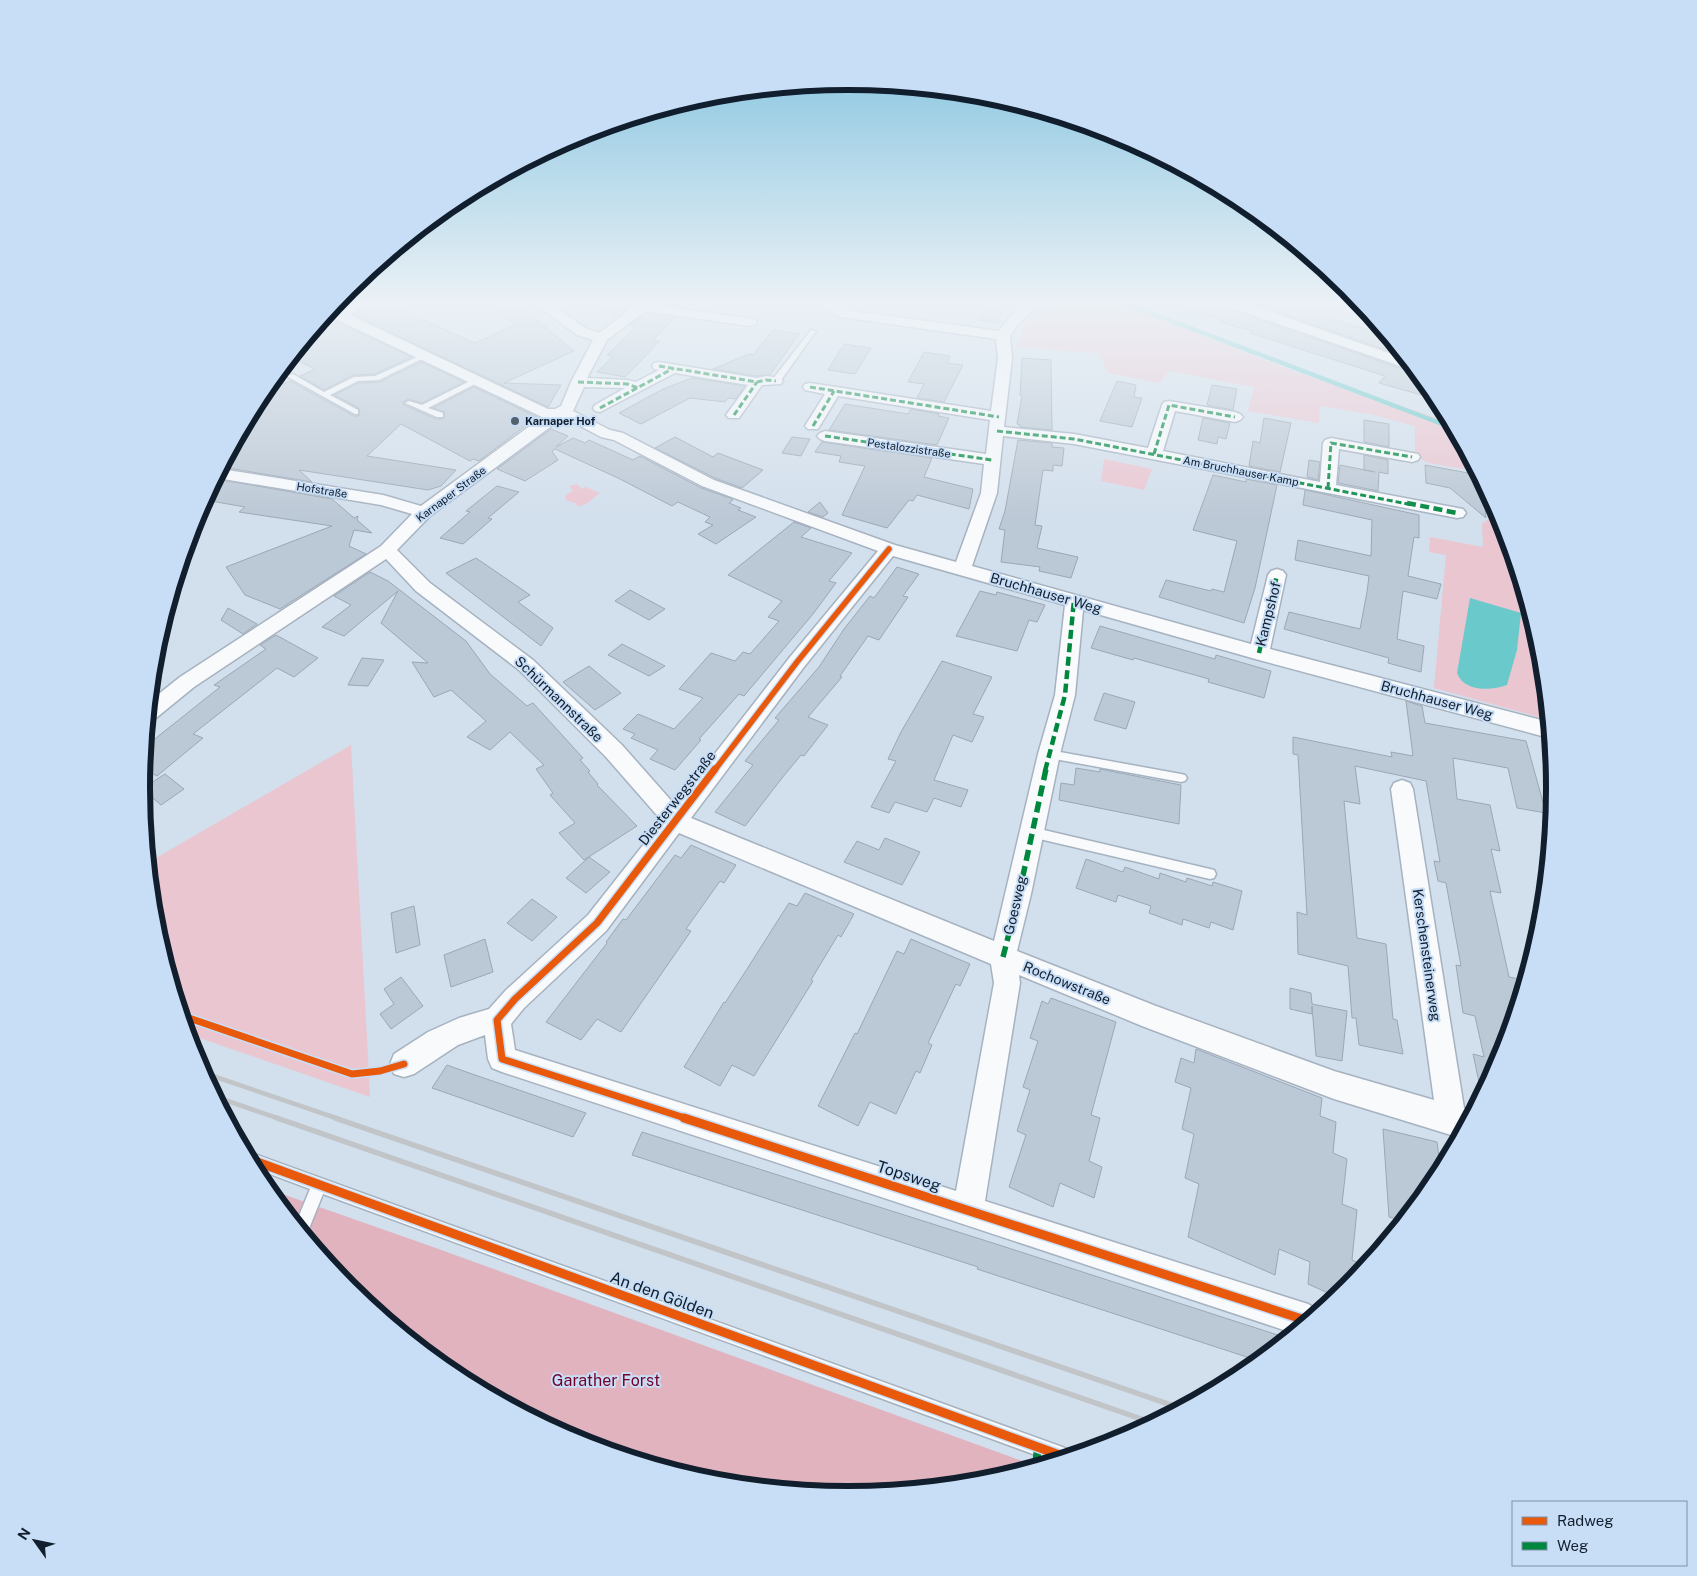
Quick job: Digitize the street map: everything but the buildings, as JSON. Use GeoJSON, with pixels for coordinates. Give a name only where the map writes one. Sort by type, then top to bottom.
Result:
{"type":"FeatureCollection","features":[{"type":"Feature","properties":{"kind":"street","name":"Bruchhauser Weg"},"geometry":{"type":"LineString","coordinates":[[464,375],[545,413],[570,415],[606,434],[618,436],[708,484],[889,549],[1258,652],[1544,728]]}},
{"type":"Feature","properties":{"kind":"street","name":"Karnaper Straße"},"geometry":{"type":"LineString","coordinates":[[155,708],[186,682],[387,550],[424,512],[568,408],[582,375]]}},
{"type":"Feature","properties":{"kind":"street"},"geometry":{"type":"LineString","coordinates":[[600,408],[662,375]]}},
{"type":"Feature","properties":{"kind":"street"},"geometry":{"type":"LineString","coordinates":[[713,375],[757,382],[766,380],[776,381]]}},
{"type":"Feature","properties":{"kind":"street"},"geometry":{"type":"LineString","coordinates":[[962,569],[989,493],[1003,375]]}},
{"type":"Feature","properties":{"kind":"street"},"geometry":{"type":"LineString","coordinates":[[578,382],[627,384],[638,388]]}},
{"type":"Feature","properties":{"kind":"street"},"geometry":{"type":"LineString","coordinates":[[734,415],[757,382]]}},
{"type":"Feature","properties":{"kind":"street","name":"Am Bruchhauser Kamp"},"geometry":{"type":"LineString","coordinates":[[810,387],[1457,513]]}},
{"type":"Feature","properties":{"kind":"street","name":"Pestalozzistraße"},"geometry":{"type":"LineString","coordinates":[[834,391],[819,431],[992,460]]}},
{"type":"Feature","properties":{"kind":"street"},"geometry":{"type":"LineString","coordinates":[[1154,454],[1169,405],[1235,417]]}},
{"type":"Feature","properties":{"kind":"street"},"geometry":{"type":"LineString","coordinates":[[1328,488],[1331,443],[1412,457]]}},
{"type":"Feature","properties":{"kind":"street","name":"Hofstraße"},"geometry":{"type":"LineString","coordinates":[[224,475],[383,500],[424,512]]}},
{"type":"Feature","properties":{"kind":"street","name":"Diesterwegstraße"},"geometry":{"type":"LineString","coordinates":[[497,1020],[515,999],[597,923],[797,662],[889,549]]}},
{"type":"Feature","properties":{"kind":"street","name":"Schürmannstraße"},"geometry":{"type":"LineString","coordinates":[[387,550],[423,588],[526,665],[614,751],[675,821]]}},
{"type":"Feature","properties":{"kind":"street","name":"Kampshof"},"geometry":{"type":"LineString","coordinates":[[1258,652],[1277,574]]}},
{"type":"Feature","properties":{"kind":"street","name":"Goesweg"},"geometry":{"type":"LineString","coordinates":[[968,1210],[1007,983],[1002,957],[1049,754],[1065,694],[1074,600]]}},
{"type":"Feature","properties":{"kind":"street","name":"Kerschensteinerweg"},"geometry":{"type":"LineString","coordinates":[[1402,789],[1459,1121]]}},
{"type":"Feature","properties":{"kind":"street","name":"Rochowstraße"},"geometry":{"type":"LineString","coordinates":[[675,821],[1002,957],[1161,1020],[1334,1085],[1459,1121]]}},
{"type":"Feature","properties":{"kind":"street"},"geometry":{"type":"LineString","coordinates":[[404,1064],[436,1040],[470,1025],[497,1020]]}},
{"type":"Feature","properties":{"kind":"street","name":"Topsweg"},"geometry":{"type":"LineString","coordinates":[[497,1020],[502,1059],[1303,1318]]}},
{"type":"Feature","properties":{"kind":"lane"},"geometry":{"type":"LineString","coordinates":[[324,394],[357,380],[376,378],[384,375]]}},
{"type":"Feature","properties":{"kind":"lane"},"geometry":{"type":"LineString","coordinates":[[776,381],[781,375]]}},
{"type":"Feature","properties":{"kind":"lane"},"geometry":{"type":"LineString","coordinates":[[290,376],[355,412]]}},
{"type":"Feature","properties":{"kind":"lane"},"geometry":{"type":"LineString","coordinates":[[424,407],[478,381]]}},
{"type":"Feature","properties":{"kind":"lane"},"geometry":{"type":"LineString","coordinates":[[409,403],[424,407],[440,415]]}},
{"type":"Feature","properties":{"kind":"lane"},"geometry":{"type":"LineString","coordinates":[[1049,754],[1181,778]]}},
{"type":"Feature","properties":{"kind":"lane"},"geometry":{"type":"LineString","coordinates":[[1032,832],[1210,874]]}},
{"type":"Feature","properties":{"kind":"lane","name":"An den Gölden"},"geometry":{"type":"LineString","coordinates":[[260,1163],[1057,1454]]}},
{"type":"Feature","properties":{"kind":"lane"},"geometry":{"type":"LineString","coordinates":[[304,1223],[319,1184]]}},
{"type":"Feature","properties":{"kind":"shaded area"},"geometry":{"type":"Polygon","coordinates":[[[1116,375],[1166,375],[1159,383],[1116,375]]]}},
{"type":"Feature","properties":{"kind":"shaded area"},"geometry":{"type":"Polygon","coordinates":[[[1188,375],[1305,375],[1441,419],[1470,470],[1428,463],[1415,456],[1415,427],[1411,425],[1369,414],[1320,406],[1319,423],[1248,411],[1254,387],[1188,375]]]}},
{"type":"Feature","properties":{"kind":"shaded area"},"geometry":{"type":"Polygon","coordinates":[[[1104,459],[1152,469],[1144,490],[1101,481],[1104,459]]]}},
{"type":"Feature","properties":{"kind":"shaded area"},"geometry":{"type":"Polygon","coordinates":[[[577,484],[582,489],[586,487],[600,493],[586,504],[576,506],[577,504],[566,500],[565,496],[572,491],[570,486],[577,484]]]}},
{"type":"Feature","properties":{"kind":"shaded area"},"geometry":{"type":"Polygon","coordinates":[[[1491,517],[1523,607],[1533,652],[1543,718],[1434,688],[1446,555],[1429,552],[1430,537],[1483,547],[1482,524],[1491,517]]]}},
{"type":"Feature","properties":{"kind":"shaded area"},"geometry":{"type":"Polygon","coordinates":[[[1470,598],[1521,613],[1517,650],[1507,685],[1486,689],[1472,687],[1466,684],[1457,673],[1470,598]]]}},
{"type":"Feature","properties":{"kind":"shaded area"},"geometry":{"type":"Polygon","coordinates":[[[351,745],[370,1097],[197,1037],[174,969],[164,924],[154,859],[351,745]]]}},
{"type":"Feature","properties":{"kind":"green space","name":"Garather Forst"},"geometry":{"type":"Polygon","coordinates":[[[281,1193],[1027,1463],[985,1473],[894,1485],[803,1485],[712,1473],[624,1449],[581,1433],[540,1414],[499,1392],[424,1342],[388,1313],[355,1282],[324,1248],[281,1193]]]}},
{"type":"Feature","properties":{"kind":"waterway"},"geometry":{"type":"LineString","coordinates":[[1312,375],[1444,425]]}},
{"type":"Feature","properties":{"kind":"railway"},"geometry":{"type":"LineString","coordinates":[[213,1076],[339,1119]]}},
{"type":"Feature","properties":{"kind":"railway"},"geometry":{"type":"LineString","coordinates":[[223,1100],[280,1119]]}},
{"type":"Feature","properties":{"kind":"railway"},"geometry":{"type":"LineString","coordinates":[[277,1118],[1144,1420]]}},
{"type":"Feature","properties":{"kind":"railway"},"geometry":{"type":"LineString","coordinates":[[335,1118],[1173,1405]]}},
{"type":"Feature","properties":{"kind":"marked path"},"geometry":{"type":"LineString","coordinates":[[600,408],[662,375]]}},
{"type":"Feature","properties":{"kind":"marked path"},"geometry":{"type":"LineString","coordinates":[[711,375],[757,382],[766,380],[776,381]]}},
{"type":"Feature","properties":{"kind":"marked path"},"geometry":{"type":"LineString","coordinates":[[578,382],[627,384],[638,388]]}},
{"type":"Feature","properties":{"kind":"marked path"},"geometry":{"type":"LineString","coordinates":[[734,415],[757,382]]}},
{"type":"Feature","properties":{"kind":"marked path"},"geometry":{"type":"LineString","coordinates":[[810,387],[999,417]]}},
{"type":"Feature","properties":{"kind":"marked path"},"geometry":{"type":"LineString","coordinates":[[813,426],[834,391]]}},
{"type":"Feature","properties":{"kind":"marked path"},"geometry":{"type":"LineString","coordinates":[[1154,454],[1169,405],[1235,417]]}},
{"type":"Feature","properties":{"kind":"marked path"},"geometry":{"type":"LineString","coordinates":[[997,431],[1074,439],[1457,513]]}},
{"type":"Feature","properties":{"kind":"marked path"},"geometry":{"type":"LineString","coordinates":[[825,436],[992,460]]}},
{"type":"Feature","properties":{"kind":"marked path"},"geometry":{"type":"LineString","coordinates":[[1328,488],[1331,443],[1412,457]]}},
{"type":"Feature","properties":{"kind":"marked path"},"geometry":{"type":"LineString","coordinates":[[1259,653],[1277,575]]}},
{"type":"Feature","properties":{"kind":"marked path"},"geometry":{"type":"LineString","coordinates":[[1003,957],[1019,894],[1049,754],[1065,695],[1074,600]]}},
{"type":"Feature","properties":{"kind":"marked path"},"geometry":{"type":"LineString","coordinates":[[1037,1460],[1038,1447]]}},
{"type":"Feature","properties":{"kind":"cycle path"},"geometry":{"type":"LineString","coordinates":[[889,549],[797,662],[597,923],[515,999],[497,1020],[502,1059],[1302,1319]]}},
{"type":"Feature","properties":{"kind":"cycle path"},"geometry":{"type":"LineString","coordinates":[[190,1019],[352,1074],[380,1071],[404,1064]]}},
{"type":"Feature","properties":{"kind":"cycle path"},"geometry":{"type":"LineString","coordinates":[[260,1163],[1056,1454]]}},
{"type":"Feature","properties":{"kind":"place","name":"Karnaper Hof"},"geometry":{"type":"Point","coordinates":[515,421]}}]}
